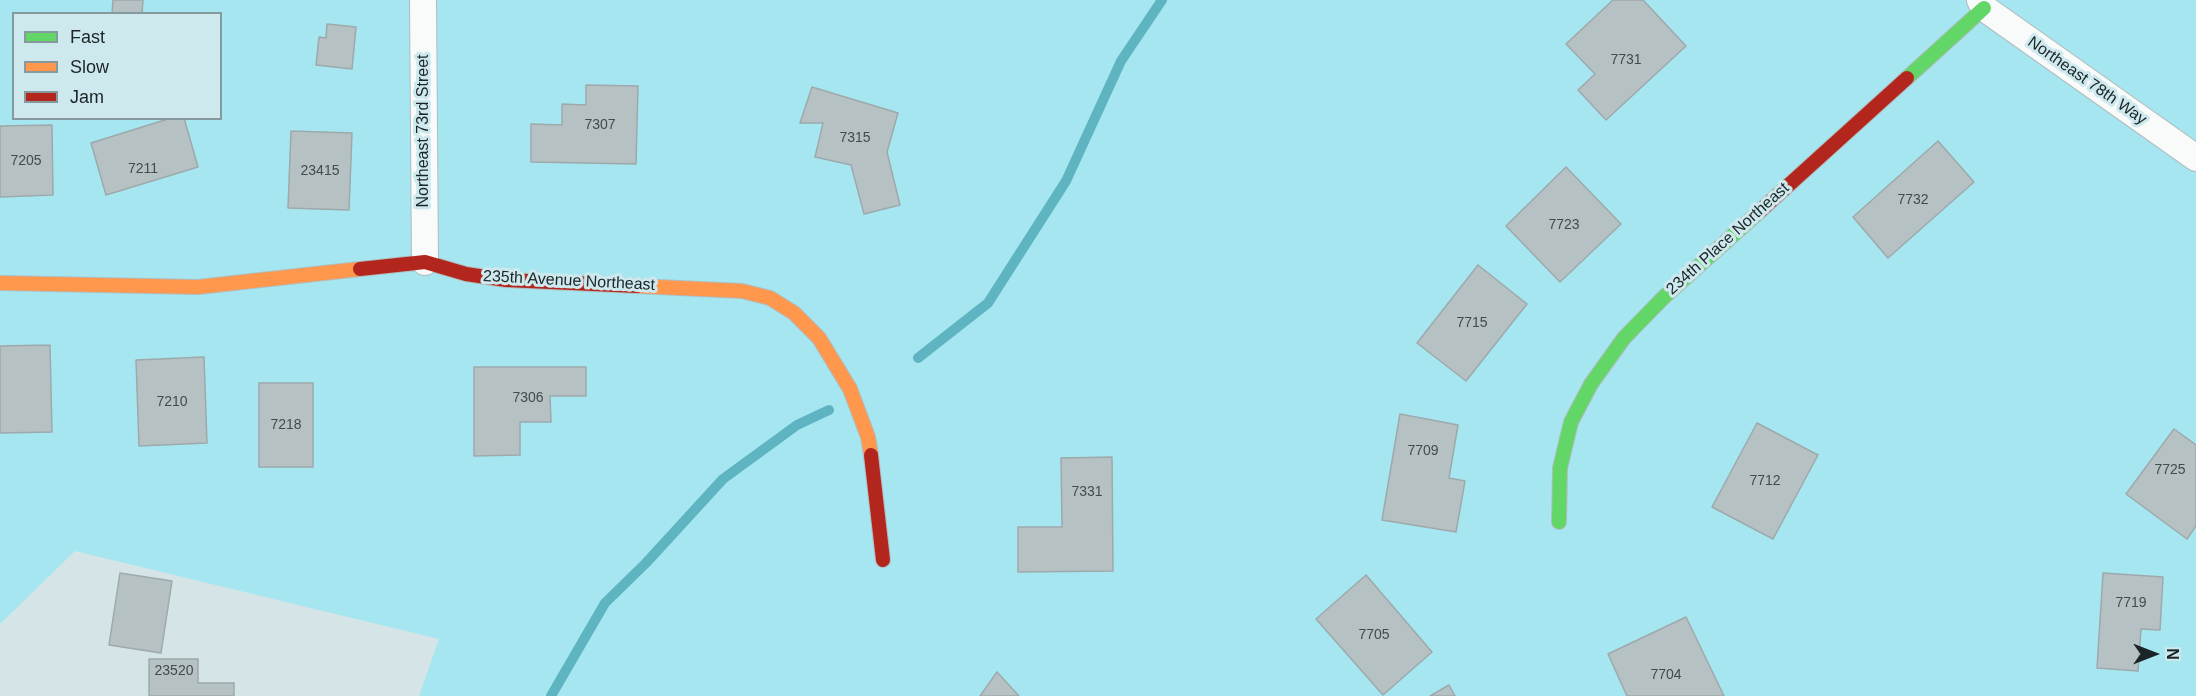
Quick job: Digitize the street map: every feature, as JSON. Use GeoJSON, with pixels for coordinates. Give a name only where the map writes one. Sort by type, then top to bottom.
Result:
{"type":"FeatureCollection","features":[{"type":"Feature","properties":{"kind":"street","name":"Northeast 73rd Street"},"geometry":{"type":"LineString","coordinates":[[423,0],[425,262]]}},
{"type":"Feature","properties":{"kind":"street","name":"Northeast 78th Way"},"geometry":{"type":"LineString","coordinates":[[1982,4],[2196,158]]}},
{"type":"Feature","properties":{"kind":"street","name":"234th Place Northeast"},"geometry":{"type":"LineString","coordinates":[[1559,522],[1560,468],[1571,422],[1591,384],[1624,338],[1663,298],[1982,4]]}},
{"type":"Feature","properties":{"kind":"street","name":"235th Avenue Northeast"},"geometry":{"type":"LineString","coordinates":[[0,283],[198,287],[425,262],[466,274],[506,280],[742,291],[770,298],[794,313],[819,338],[850,389],[868,437],[875,477],[883,560]]}},
{"type":"Feature","properties":{"kind":"shaded area"},"geometry":{"type":"Polygon","coordinates":[[[0,0],[2196,0],[2196,696],[419,696],[439,639],[75,551],[0,624],[0,0]]]}},
{"type":"Feature","properties":{"kind":"building"},"geometry":{"type":"Polygon","coordinates":[[[113,0],[143,0],[142,12],[112,12],[113,0]]]}},
{"type":"Feature","properties":{"kind":"building"},"geometry":{"type":"Polygon","coordinates":[[[1613,0],[1643,0],[1686,46],[1606,120],[1578,90],[1595,74],[1566,44],[1613,0]]]}},
{"type":"Feature","properties":{"kind":"building"},"geometry":{"type":"Polygon","coordinates":[[[327,24],[356,27],[352,69],[316,65],[319,37],[326,38],[327,24]]]}},
{"type":"Feature","properties":{"kind":"building"},"geometry":{"type":"Polygon","coordinates":[[[586,85],[638,86],[636,164],[531,162],[531,124],[562,125],[562,104],[586,105],[586,85]]]}},
{"type":"Feature","properties":{"kind":"building"},"geometry":{"type":"Polygon","coordinates":[[[812,87],[898,113],[887,152],[900,205],[864,214],[851,165],[815,157],[823,123],[800,123],[812,87]]]}},
{"type":"Feature","properties":{"kind":"building"},"geometry":{"type":"Polygon","coordinates":[[[165,120],[185,120],[198,167],[106,195],[91,143],[165,120]]]}},
{"type":"Feature","properties":{"kind":"building"},"geometry":{"type":"Polygon","coordinates":[[[52,125],[53,195],[0,197],[0,126],[52,125]]]}},
{"type":"Feature","properties":{"kind":"building"},"geometry":{"type":"Polygon","coordinates":[[[291,131],[352,133],[349,210],[288,208],[291,131]]]}},
{"type":"Feature","properties":{"kind":"building"},"geometry":{"type":"Polygon","coordinates":[[[1938,141],[1974,182],[1888,258],[1853,217],[1938,141]]]}},
{"type":"Feature","properties":{"kind":"building"},"geometry":{"type":"Polygon","coordinates":[[[1566,167],[1621,224],[1560,282],[1506,226],[1566,167]]]}},
{"type":"Feature","properties":{"kind":"building"},"geometry":{"type":"Polygon","coordinates":[[[1478,265],[1527,304],[1466,381],[1417,343],[1478,265]]]}},
{"type":"Feature","properties":{"kind":"building"},"geometry":{"type":"Polygon","coordinates":[[[50,345],[52,432],[0,433],[0,346],[50,345]]]}},
{"type":"Feature","properties":{"kind":"building"},"geometry":{"type":"Polygon","coordinates":[[[204,357],[207,443],[139,446],[136,360],[204,357]]]}},
{"type":"Feature","properties":{"kind":"building"},"geometry":{"type":"Polygon","coordinates":[[[474,367],[586,367],[586,396],[550,396],[551,422],[520,422],[520,455],[474,456],[474,367]]]}},
{"type":"Feature","properties":{"kind":"building"},"geometry":{"type":"Polygon","coordinates":[[[259,383],[313,383],[313,467],[259,467],[259,383]]]}},
{"type":"Feature","properties":{"kind":"building"},"geometry":{"type":"Polygon","coordinates":[[[1400,414],[1458,425],[1449,478],[1465,481],[1456,532],[1382,520],[1400,414]]]}},
{"type":"Feature","properties":{"kind":"building"},"geometry":{"type":"Polygon","coordinates":[[[1757,423],[1818,455],[1773,539],[1712,507],[1757,423]]]}},
{"type":"Feature","properties":{"kind":"building"},"geometry":{"type":"Polygon","coordinates":[[[2174,429],[2196,445],[2196,526],[2187,539],[2126,494],[2174,429]]]}},
{"type":"Feature","properties":{"kind":"building"},"geometry":{"type":"Polygon","coordinates":[[[1112,457],[1113,571],[1018,572],[1018,527],[1062,527],[1061,458],[1112,457]]]}},
{"type":"Feature","properties":{"kind":"building"},"geometry":{"type":"Polygon","coordinates":[[[120,573],[172,581],[161,653],[109,645],[120,573]]]}},
{"type":"Feature","properties":{"kind":"building"},"geometry":{"type":"Polygon","coordinates":[[[2103,573],[2163,577],[2160,630],[2141,629],[2138,671],[2097,668],[2103,573]]]}},
{"type":"Feature","properties":{"kind":"building"},"geometry":{"type":"Polygon","coordinates":[[[1366,575],[1432,652],[1383,695],[1316,619],[1366,575]]]}},
{"type":"Feature","properties":{"kind":"building"},"geometry":{"type":"Polygon","coordinates":[[[1686,617],[1724,696],[1627,696],[1608,654],[1686,617]]]}},
{"type":"Feature","properties":{"kind":"building"},"geometry":{"type":"Polygon","coordinates":[[[149,659],[198,659],[198,683],[234,683],[234,696],[149,696],[149,659]]]}},
{"type":"Feature","properties":{"kind":"building"},"geometry":{"type":"Polygon","coordinates":[[[997,672],[1019,696],[980,696],[997,672]]]}},
{"type":"Feature","properties":{"kind":"building"},"geometry":{"type":"Polygon","coordinates":[[[1449,685],[1455,696],[1430,696],[1449,685]]]}},
{"type":"Feature","properties":{"kind":"waterway"},"geometry":{"type":"LineString","coordinates":[[918,358],[988,303],[1066,181],[1121,61],[1162,0]]}},
{"type":"Feature","properties":{"kind":"waterway"},"geometry":{"type":"LineString","coordinates":[[551,696],[605,603],[646,563],[723,479],[797,425],[829,410]]}},
{"type":"Feature","properties":{"kind":"traffic: fast"},"geometry":{"type":"LineString","coordinates":[[1907,78],[1984,8]]}},
{"type":"Feature","properties":{"kind":"traffic: fast"},"geometry":{"type":"LineString","coordinates":[[1559,522],[1560,468],[1571,422],[1591,384],[1624,338],[1663,298],[1760,211]]}},
{"type":"Feature","properties":{"kind":"traffic: slow"},"geometry":{"type":"LineString","coordinates":[[0,283],[198,287],[360,269]]}},
{"type":"Feature","properties":{"kind":"traffic: slow"},"geometry":{"type":"LineString","coordinates":[[637,286],[742,291],[770,298],[794,313],[819,338],[850,389],[868,437],[871,455]]}},
{"type":"Feature","properties":{"kind":"traffic: jam"},"geometry":{"type":"LineString","coordinates":[[1760,211],[1907,78]]}},
{"type":"Feature","properties":{"kind":"traffic: jam"},"geometry":{"type":"LineString","coordinates":[[360,269],[425,262],[466,274],[506,280],[637,286]]}},
{"type":"Feature","properties":{"kind":"traffic: jam"},"geometry":{"type":"LineString","coordinates":[[871,455],[883,560]]}}]}
